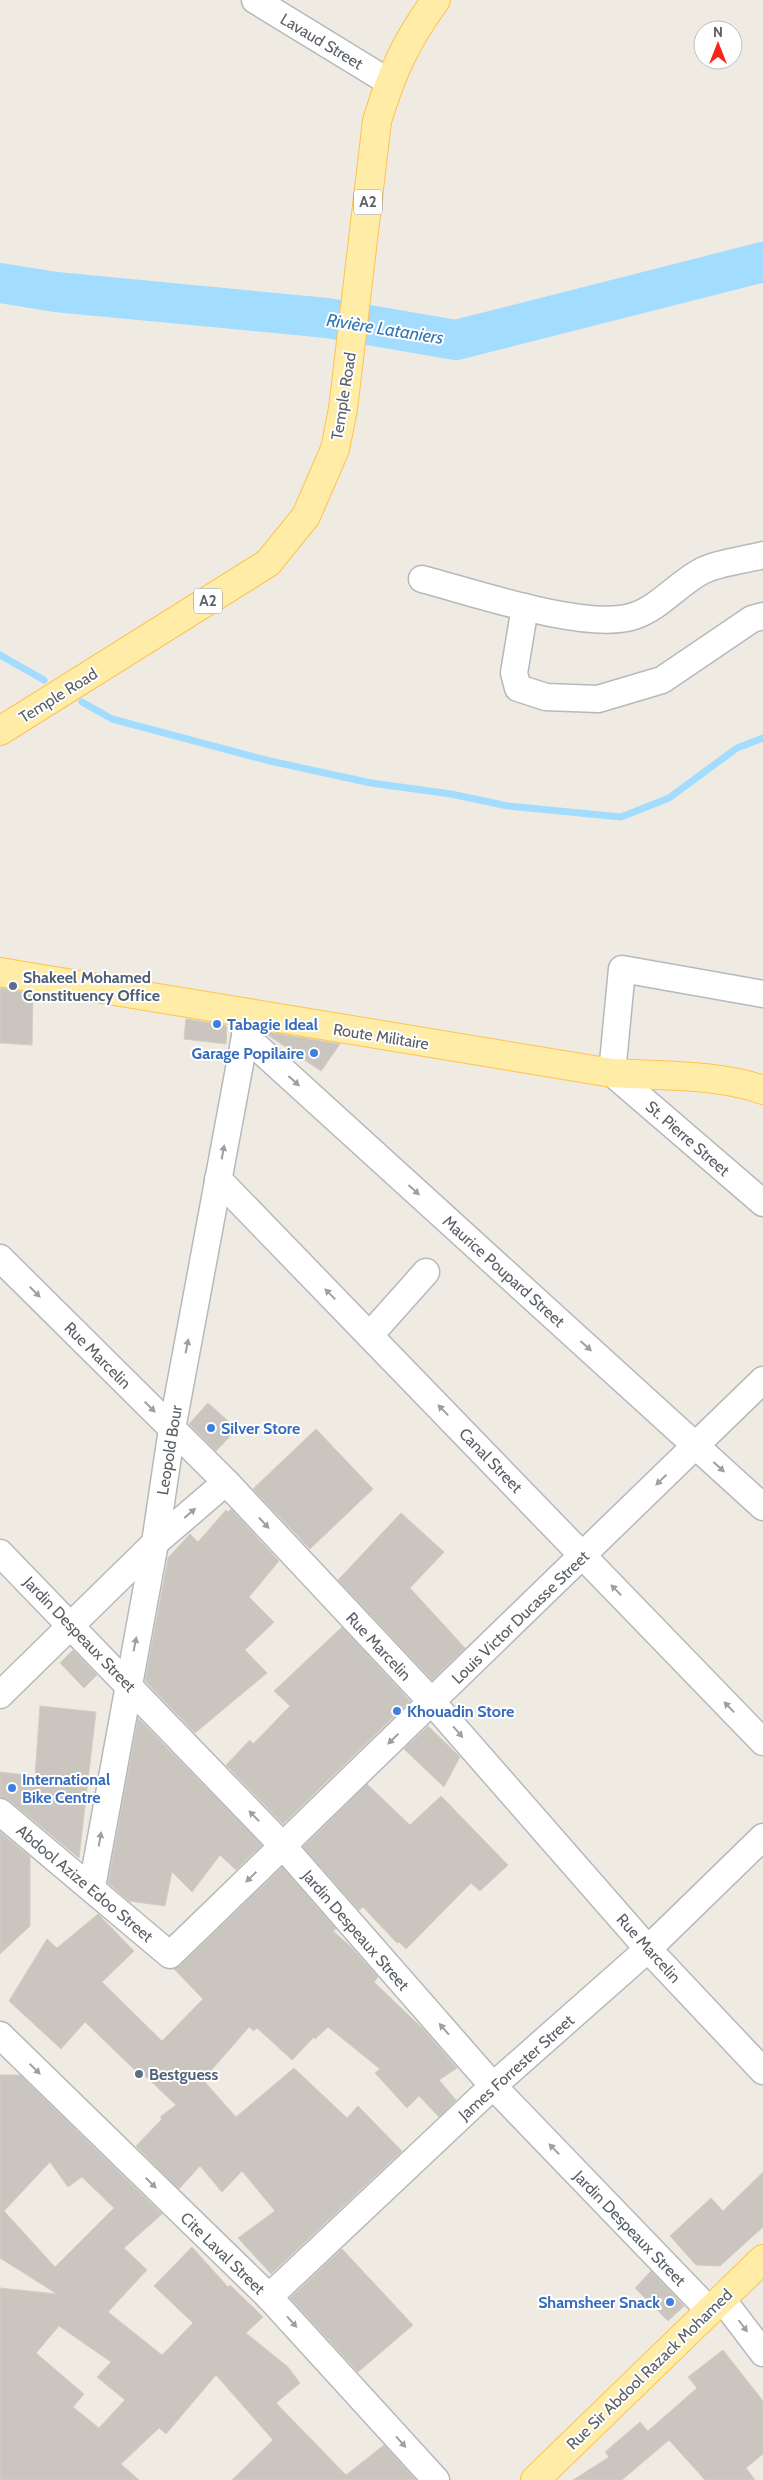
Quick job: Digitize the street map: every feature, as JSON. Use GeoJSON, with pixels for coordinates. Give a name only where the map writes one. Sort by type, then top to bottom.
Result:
{"type":"FeatureCollection","features":[{"type":"Feature","properties":{"kind":"main road","name":"Temple Road"},"geometry":{"type":"LineString","coordinates":[[0,731],[268,563],[306,516],[335,449],[343,409],[377,121],[389,82],[413,31],[436,0]]}},
{"type":"Feature","properties":{"kind":"main road","name":"Route Militaire"},"geometry":{"type":"LineString","coordinates":[[0,972],[247,1026],[612,1073],[703,1079],[749,1085],[763,1090]]}},
{"type":"Feature","properties":{"kind":"main road","name":"Rue Sir Abdool Razack Mohamed"},"geometry":{"type":"LineString","coordinates":[[535,2480],[763,2259]]}},
{"type":"Feature","properties":{"kind":"street","name":"Lavaud Street"},"geometry":{"type":"LineString","coordinates":[[255,0],[389,82]]}},
{"type":"Feature","properties":{"kind":"street"},"geometry":{"type":"LineString","coordinates":[[422,579],[525,607],[598,621],[634,616],[657,604],[704,570],[763,555]]}},
{"type":"Feature","properties":{"kind":"street"},"geometry":{"type":"LineString","coordinates":[[525,607],[514,674],[518,688],[546,697],[598,699],[662,680],[752,619],[763,616]]}},
{"type":"Feature","properties":{"kind":"street"},"geometry":{"type":"LineString","coordinates":[[612,1073],[622,969],[763,994]]}},
{"type":"Feature","properties":{"kind":"street","name":"Leopold Bour"},"geometry":{"type":"LineString","coordinates":[[92,1886],[155,1543],[172,1428],[247,1026]]}},
{"type":"Feature","properties":{"kind":"street","name":"Maurice Poupard Street"},"geometry":{"type":"LineString","coordinates":[[247,1026],[763,1507]]}},
{"type":"Feature","properties":{"kind":"street","name":"St. Pierre Street"},"geometry":{"type":"LineString","coordinates":[[612,1073],[763,1203]]}},
{"type":"Feature","properties":{"kind":"street","name":"Canal Street"},"geometry":{"type":"LineString","coordinates":[[218,1179],[763,1742]]}},
{"type":"Feature","properties":{"kind":"street","name":"Rue Marcelin"},"geometry":{"type":"LineString","coordinates":[[0,1258],[226,1482],[432,1702],[648,1949],[763,2071]]}},
{"type":"Feature","properties":{"kind":"street"},"geometry":{"type":"LineString","coordinates":[[370,1335],[426,1272]]}},
{"type":"Feature","properties":{"kind":"street"},"geometry":{"type":"LineString","coordinates":[[696,1446],[763,1380]]}},
{"type":"Feature","properties":{"kind":"street","name":"Louis Victor Ducasse Street"},"geometry":{"type":"LineString","coordinates":[[170,1955],[696,1446]]}},
{"type":"Feature","properties":{"kind":"street"},"geometry":{"type":"LineString","coordinates":[[0,1695],[155,1543],[226,1482]]}},
{"type":"Feature","properties":{"kind":"street","name":"Jardin Despeaux Street"},"geometry":{"type":"LineString","coordinates":[[0,1553],[72,1625],[283,1846],[493,2086],[715,2304],[763,2354]]}},
{"type":"Feature","properties":{"kind":"street","name":"Abdool Azize Edoo Street"},"geometry":{"type":"LineString","coordinates":[[0,1812],[92,1886],[170,1955]]}},
{"type":"Feature","properties":{"kind":"street","name":"James Forrester Street"},"geometry":{"type":"LineString","coordinates":[[269,2297],[493,2086],[648,1949],[763,1837]]}},
{"type":"Feature","properties":{"kind":"street","name":"Cite Laval Street"},"geometry":{"type":"LineString","coordinates":[[0,2036],[269,2297],[436,2480]]}},
{"type":"Feature","properties":{"kind":"building"},"geometry":{"type":"Polygon","coordinates":[[[0,988],[33,993],[32,1045],[0,1043],[0,988]]]}},
{"type":"Feature","properties":{"kind":"building"},"geometry":{"type":"Polygon","coordinates":[[[186,1019],[225,1025],[227,1027],[226,1044],[184,1039],[186,1019]]]}},
{"type":"Feature","properties":{"kind":"building"},"geometry":{"type":"Polygon","coordinates":[[[262,1031],[340,1044],[321,1071],[262,1031]]]}},
{"type":"Feature","properties":{"kind":"building","name":"Silver Store"},"geometry":{"type":"Polygon","coordinates":[[[208,1403],[237,1429],[216,1451],[189,1424],[208,1403]]]}},
{"type":"Feature","properties":{"kind":"building"},"geometry":{"type":"Polygon","coordinates":[[[316,1429],[373,1489],[310,1549],[253,1489],[316,1429]]]}},
{"type":"Feature","properties":{"kind":"building"},"geometry":{"type":"Polygon","coordinates":[[[231,1509],[279,1561],[249,1597],[274,1622],[245,1650],[267,1673],[195,1733],[145,1681],[168,1558],[190,1534],[198,1542],[226,1510],[228,1512],[231,1509]]]}},
{"type":"Feature","properties":{"kind":"building"},"geometry":{"type":"Polygon","coordinates":[[[401,1513],[444,1552],[410,1588],[465,1648],[432,1680],[338,1580],[401,1513]]]}},
{"type":"Feature","properties":{"kind":"building"},"geometry":{"type":"Polygon","coordinates":[[[342,1627],[410,1701],[283,1824],[226,1765],[250,1740],[253,1744],[290,1706],[274,1691],[342,1627]]]}},
{"type":"Feature","properties":{"kind":"building"},"geometry":{"type":"Polygon","coordinates":[[[73,1650],[97,1675],[84,1688],[60,1663],[73,1650]]]}},
{"type":"Feature","properties":{"kind":"building"},"geometry":{"type":"Polygon","coordinates":[[[40,1706],[96,1712],[79,1858],[10,1801],[0,1797],[0,1772],[35,1776],[40,1706]]]}},
{"type":"Feature","properties":{"kind":"building"},"geometry":{"type":"Polygon","coordinates":[[[138,1718],[262,1845],[236,1870],[220,1855],[192,1892],[172,1872],[165,1906],[129,1901],[108,1883],[138,1718]]]}},
{"type":"Feature","properties":{"kind":"building"},"geometry":{"type":"Polygon","coordinates":[[[428,1726],[460,1757],[444,1787],[404,1749],[428,1726]]]}},
{"type":"Feature","properties":{"kind":"building"},"geometry":{"type":"Polygon","coordinates":[[[367,1784],[410,1825],[441,1796],[508,1865],[480,1891],[471,1883],[406,1949],[399,1942],[397,1943],[363,1907],[359,1910],[303,1847],[367,1784]]]}},
{"type":"Feature","properties":{"kind":"building"},"geometry":{"type":"Polygon","coordinates":[[[0,1832],[30,1857],[30,1926],[0,1954],[0,1832]]]}},
{"type":"Feature","properties":{"kind":"building"},"geometry":{"type":"Polygon","coordinates":[[[282,1867],[336,1929],[333,1931],[351,1947],[378,1977],[374,1982],[424,2030],[457,2068],[439,2080],[456,2100],[439,2117],[419,2096],[407,2108],[375,2073],[380,2069],[328,2027],[315,2039],[314,2037],[292,2060],[257,2028],[254,2031],[249,2027],[203,2080],[236,2117],[294,2068],[347,2118],[358,2106],[402,2151],[271,2274],[238,2238],[275,2211],[242,2171],[222,2192],[200,2166],[179,2189],[136,2146],[162,2119],[160,2117],[176,2105],[141,2072],[139,2074],[85,2022],[61,2049],[9,2001],[47,1939],[57,1948],[98,1914],[134,1951],[102,1982],[162,2041],[203,1999],[174,1969],[180,1966],[282,1867]]]}},
{"type":"Feature","properties":{"kind":"building"},"geometry":{"type":"Polygon","coordinates":[[[0,2075],[20,2075],[162,2214],[124,2248],[147,2270],[108,2312],[162,2355],[193,2323],[154,2286],[192,2247],[228,2287],[230,2285],[263,2317],[246,2333],[288,2367],[300,2383],[276,2403],[346,2475],[384,2445],[416,2480],[232,2480],[273,2440],[216,2375],[166,2434],[159,2428],[121,2464],[139,2480],[0,2480],[0,2288],[57,2294],[0,2258],[0,2075]],[[50,2162],[4,2211],[55,2267],[114,2208],[82,2177],[68,2187],[50,2162]],[[59,2326],[36,2353],[84,2394],[73,2407],[99,2428],[125,2400],[97,2377],[111,2362],[59,2326]]]}},
{"type":"Feature","properties":{"kind":"building"},"geometry":{"type":"Polygon","coordinates":[[[763,2172],[763,2227],[720,2266],[696,2265],[670,2236],[711,2198],[723,2211],[763,2172]]]}},
{"type":"Feature","properties":{"kind":"building"},"geometry":{"type":"Polygon","coordinates":[[[342,2249],[413,2325],[358,2372],[290,2298],[342,2249]]]}},
{"type":"Feature","properties":{"kind":"building"},"geometry":{"type":"Polygon","coordinates":[[[651,2271],[684,2306],[668,2321],[635,2288],[651,2271]]]}},
{"type":"Feature","properties":{"kind":"building"},"geometry":{"type":"Polygon","coordinates":[[[723,2350],[763,2401],[763,2454],[746,2468],[755,2480],[705,2480],[669,2440],[622,2480],[573,2480],[609,2457],[605,2452],[640,2422],[648,2431],[697,2388],[688,2377],[723,2350]]]}},
{"type":"Feature","properties":{"kind":"waterway","name":"Rivière Lataniers"},"geometry":{"type":"LineString","coordinates":[[0,283],[56,292],[327,318],[456,340],[763,262]]}},
{"type":"Feature","properties":{"kind":"waterway"},"geometry":{"type":"LineString","coordinates":[[0,655],[44,680]]}},
{"type":"Feature","properties":{"kind":"waterway"},"geometry":{"type":"LineString","coordinates":[[82,702],[112,719],[270,761],[371,783],[451,794],[508,806],[621,817],[669,798],[737,748],[763,738]]}},
{"type":"Feature","properties":{"kind":"place","name":"Shakeel Mohamed Constituency Office"},"geometry":{"type":"Point","coordinates":[13,986]}},
{"type":"Feature","properties":{"kind":"place","name":"Tabagie Ideal"},"geometry":{"type":"Point","coordinates":[217,1024]}},
{"type":"Feature","properties":{"kind":"place","name":"Garage Popilaire"},"geometry":{"type":"Point","coordinates":[314,1053]}},
{"type":"Feature","properties":{"kind":"place","name":"Silver Store"},"geometry":{"type":"Point","coordinates":[211,1428]}},
{"type":"Feature","properties":{"kind":"place","name":"Khouadin Store"},"geometry":{"type":"Point","coordinates":[397,1711]}},
{"type":"Feature","properties":{"kind":"place","name":"International Bike Centre"},"geometry":{"type":"Point","coordinates":[12,1788]}},
{"type":"Feature","properties":{"kind":"place","name":"Bestguess"},"geometry":{"type":"Point","coordinates":[139,2074]}},
{"type":"Feature","properties":{"kind":"place","name":"Shamsheer Snack"},"geometry":{"type":"Point","coordinates":[670,2302]}}]}
